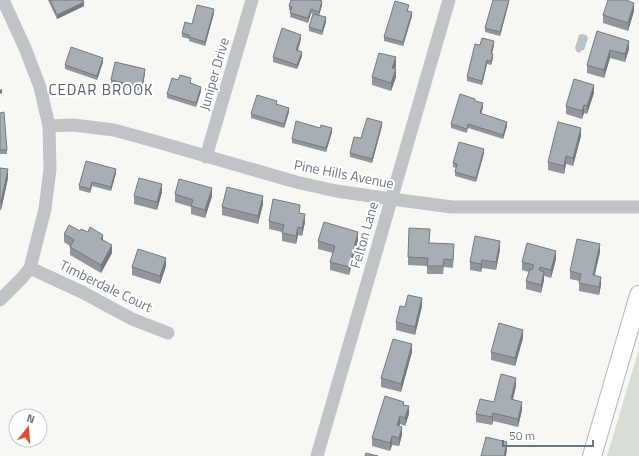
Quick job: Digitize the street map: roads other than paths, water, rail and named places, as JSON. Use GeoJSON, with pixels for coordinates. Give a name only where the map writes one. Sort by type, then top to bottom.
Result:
{"type":"FeatureCollection","features":[{"type":"Feature","properties":{"kind":"main road"},"geometry":{"type":"LineString","coordinates":[[592,456],[639,295]]}},
{"type":"Feature","properties":{"kind":"street"},"geometry":{"type":"LineString","coordinates":[[0,300],[30,268],[45,209],[50,169],[49,126],[40,87],[25,48],[3,0]]}},
{"type":"Feature","properties":{"kind":"street","name":"Juniper Drive"},"geometry":{"type":"LineString","coordinates":[[206,157],[252,0]]}},
{"type":"Feature","properties":{"kind":"street","name":"Felton Lane"},"geometry":{"type":"LineString","coordinates":[[317,456],[449,0]]}},
{"type":"Feature","properties":{"kind":"street","name":"Pine Hills Avenue"},"geometry":{"type":"LineString","coordinates":[[49,126],[73,125],[114,130],[296,182],[336,191],[392,199],[452,206],[639,207]]}},
{"type":"Feature","properties":{"kind":"street","name":"Timberdale Court"},"geometry":{"type":"LineString","coordinates":[[30,268],[82,292],[132,319],[168,333]]}},
{"type":"Feature","properties":{"kind":"district","name":"CEDAR BROOK"},"geometry":{"type":"Point","coordinates":[101,90]}}]}
